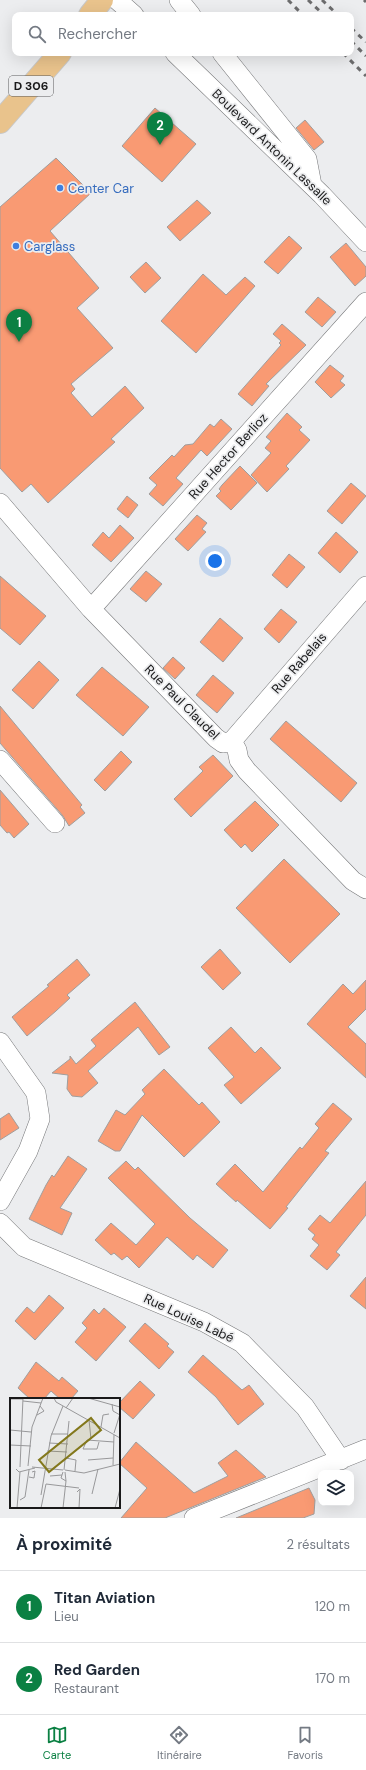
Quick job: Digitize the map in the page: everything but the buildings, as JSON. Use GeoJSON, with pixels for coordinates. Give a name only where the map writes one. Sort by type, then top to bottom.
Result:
{"type":"FeatureCollection","features":[{"type":"Feature","properties":{"kind":"main road"},"geometry":{"type":"LineString","coordinates":[[92,12],[102,0]]}},
{"type":"Feature","properties":{"kind":"main road","name":"D 306"},"geometry":{"type":"LineString","coordinates":[[1,121],[57,56]]}},
{"type":"Feature","properties":{"kind":"street"},"geometry":{"type":"LineString","coordinates":[[117,0],[131,12]]}},
{"type":"Feature","properties":{"kind":"street"},"geometry":{"type":"LineString","coordinates":[[179,0],[189,12]]}},
{"type":"Feature","properties":{"kind":"street","name":"Boulevard Antonin Lassalle"},"geometry":{"type":"LineString","coordinates":[[178,56],[312,185],[366,242]]}},
{"type":"Feature","properties":{"kind":"street"},"geometry":{"type":"LineString","coordinates":[[224,56],[307,159],[312,185]]}},
{"type":"Feature","properties":{"kind":"street","name":"Rue Hector Berlioz"},"geometry":{"type":"LineString","coordinates":[[91,609],[366,302]]}},
{"type":"Feature","properties":{"kind":"street","name":"Rue Paul Claudel"},"geometry":{"type":"LineString","coordinates":[[0,503],[91,609],[216,738],[223,743],[232,741],[237,750],[239,760],[247,771],[353,881],[366,889]]}},
{"type":"Feature","properties":{"kind":"street","name":"Rue Rabelais"},"geometry":{"type":"LineString","coordinates":[[232,741],[366,586]]}},
{"type":"Feature","properties":{"kind":"street"},"geometry":{"type":"LineString","coordinates":[[0,760],[55,823]]}},
{"type":"Feature","properties":{"kind":"street"},"geometry":{"type":"LineString","coordinates":[[0,1042],[36,1093],[40,1119],[28,1151],[0,1201]]}},
{"type":"Feature","properties":{"kind":"street","name":"Rue Louise Labé"},"geometry":{"type":"LineString","coordinates":[[0,1223],[24,1247],[204,1322],[242,1343],[305,1407],[341,1460]]}},
{"type":"Feature","properties":{"kind":"street"},"geometry":{"type":"LineString","coordinates":[[194,1518],[366,1449]]}},
{"type":"Feature","properties":{"kind":"railway"},"geometry":{"type":"LineString","coordinates":[[288,0],[300,12]]}},
{"type":"Feature","properties":{"kind":"railway"},"geometry":{"type":"LineString","coordinates":[[308,0],[321,12]]}},
{"type":"Feature","properties":{"kind":"railway"},"geometry":{"type":"LineString","coordinates":[[322,0],[335,12]]}},
{"type":"Feature","properties":{"kind":"railway"},"geometry":{"type":"LineString","coordinates":[[354,31],[366,42]]}},
{"type":"Feature","properties":{"kind":"railway"},"geometry":{"type":"LineString","coordinates":[[354,44],[366,56]]}},
{"type":"Feature","properties":{"kind":"railway"},"geometry":{"type":"LineString","coordinates":[[346,56],[366,76]]}},
{"type":"Feature","properties":{"kind":"place","name":"Red Garden"},"geometry":{"type":"Point","coordinates":[160,145]}},
{"type":"Feature","properties":{"kind":"place","name":"Center Car"},"geometry":{"type":"Point","coordinates":[60,188]}},
{"type":"Feature","properties":{"kind":"place","name":"Carglass"},"geometry":{"type":"Point","coordinates":[16,246]}},
{"type":"Feature","properties":{"kind":"place","name":"Titan Aviation"},"geometry":{"type":"Point","coordinates":[19,342]}}]}
